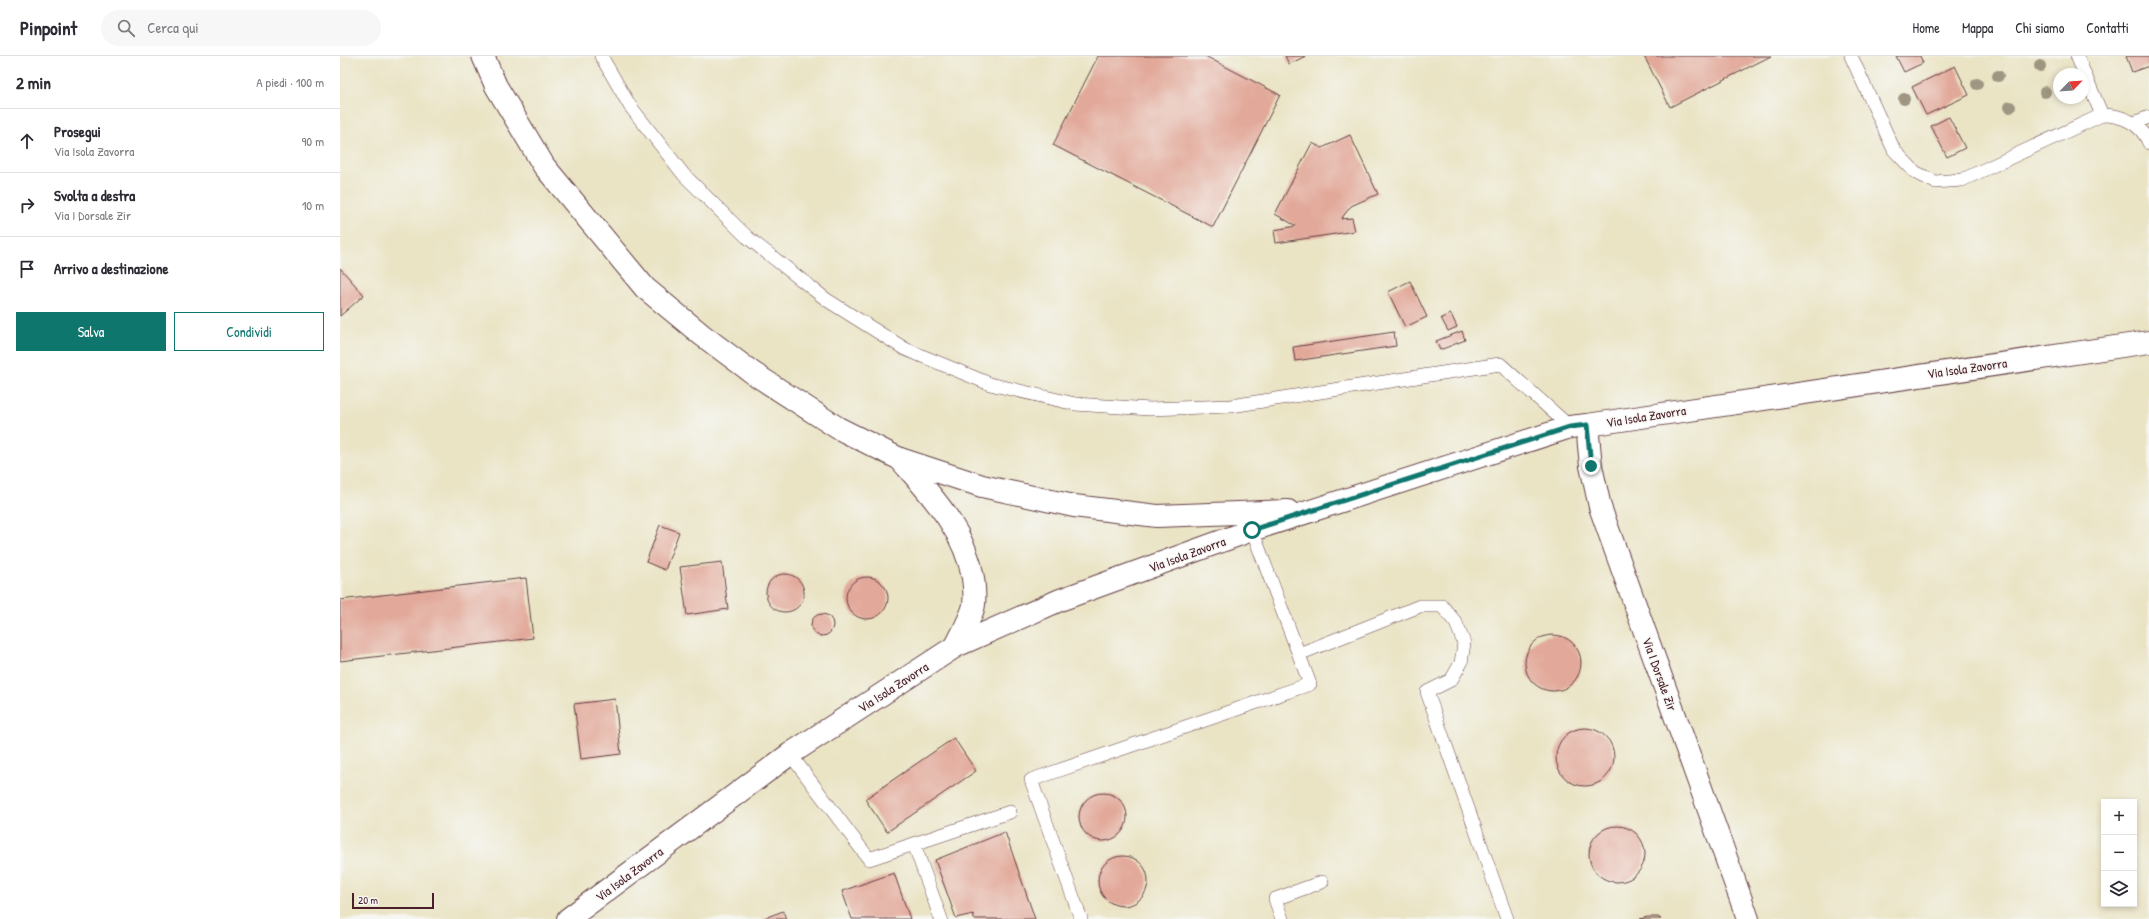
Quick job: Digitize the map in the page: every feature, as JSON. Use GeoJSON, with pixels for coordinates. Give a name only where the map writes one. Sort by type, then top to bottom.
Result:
{"type":"FeatureCollection","features":[{"type":"Feature","properties":{"kind":"street"},"geometry":{"type":"LineString","coordinates":[[483,56],[496,86],[544,166],[645,288],[702,335],[753,372],[838,428],[900,459],[982,486],[1089,508],[1157,516],[1313,510]]}},
{"type":"Feature","properties":{"kind":"street","name":"Via Isola Zavorra"},"geometry":{"type":"LineString","coordinates":[[568,919],[790,754],[956,646],[1060,600],[1252,530],[1579,426],[2149,342]]}},
{"type":"Feature","properties":{"kind":"street","name":"Via I Dorsale Zir"},"geometry":{"type":"LineString","coordinates":[[1579,426],[1591,466],[1600,507],[1748,919]]}},
{"type":"Feature","properties":{"kind":"street"},"geometry":{"type":"LineString","coordinates":[[900,459],[938,502],[959,534],[970,560],[974,587],[973,608],[956,646]]}},
{"type":"Feature","properties":{"kind":"lane"},"geometry":{"type":"LineString","coordinates":[[601,56],[630,106],[684,175],[747,237],[827,300],[905,349],[990,384],[1075,404],[1150,409],[1231,406],[1500,364],[1579,426]]}},
{"type":"Feature","properties":{"kind":"lane"},"geometry":{"type":"LineString","coordinates":[[1850,56],[1894,150],[1915,172],[1935,182],[1962,180],[2102,115],[2116,115],[2134,123],[2147,138],[2149,143]]}},
{"type":"Feature","properties":{"kind":"lane"},"geometry":{"type":"LineString","coordinates":[[2077,56],[2102,115]]}},
{"type":"Feature","properties":{"kind":"lane"},"geometry":{"type":"LineString","coordinates":[[2134,123],[2149,117]]}},
{"type":"Feature","properties":{"kind":"lane"},"geometry":{"type":"LineString","coordinates":[[1081,919],[1031,780],[1310,684],[1252,530]]}},
{"type":"Feature","properties":{"kind":"lane"},"geometry":{"type":"LineString","coordinates":[[1299,654],[1420,606],[1442,606],[1456,623],[1464,643],[1461,663],[1451,680],[1427,692],[1507,919]]}},
{"type":"Feature","properties":{"kind":"lane"},"geometry":{"type":"LineString","coordinates":[[790,754],[869,859],[1010,812]]}},
{"type":"Feature","properties":{"kind":"lane"},"geometry":{"type":"LineString","coordinates":[[914,844],[941,919]]}},
{"type":"Feature","properties":{"kind":"lane"},"geometry":{"type":"LineString","coordinates":[[1282,919],[1275,899],[1322,882]]}},
{"type":"Feature","properties":{"kind":"building"},"geometry":{"type":"Polygon","coordinates":[[[1098,56],[1205,56],[1280,95],[1213,227],[1053,145],[1098,56]]]}},
{"type":"Feature","properties":{"kind":"building"},"geometry":{"type":"Polygon","coordinates":[[[1285,56],[1306,56],[1289,64],[1285,56]]]}},
{"type":"Feature","properties":{"kind":"building"},"geometry":{"type":"Polygon","coordinates":[[[1644,56],[1771,56],[1670,107],[1644,56]]]}},
{"type":"Feature","properties":{"kind":"building"},"geometry":{"type":"Polygon","coordinates":[[[1896,56],[1920,56],[1923,63],[1904,72],[1896,56]]]}},
{"type":"Feature","properties":{"kind":"building"},"geometry":{"type":"Polygon","coordinates":[[[2126,56],[2149,56],[2149,66],[2132,72],[2126,56]]]}},
{"type":"Feature","properties":{"kind":"building"},"geometry":{"type":"Polygon","coordinates":[[[1955,66],[1969,95],[1926,115],[1912,87],[1955,66]]]}},
{"type":"Feature","properties":{"kind":"building"},"geometry":{"type":"Polygon","coordinates":[[[1949,117],[1965,148],[1947,157],[1931,126],[1949,117]]]}},
{"type":"Feature","properties":{"kind":"building"},"geometry":{"type":"Polygon","coordinates":[[[1350,135],[1378,194],[1351,206],[1341,219],[1352,218],[1355,231],[1276,243],[1274,230],[1296,226],[1275,214],[1312,143],[1322,148],[1350,135]]]}},
{"type":"Feature","properties":{"kind":"building"},"geometry":{"type":"Polygon","coordinates":[[[340,268],[364,295],[340,316],[340,268]]]}},
{"type":"Feature","properties":{"kind":"building"},"geometry":{"type":"Polygon","coordinates":[[[1410,281],[1427,317],[1405,327],[1388,292],[1410,281]]]}},
{"type":"Feature","properties":{"kind":"building"},"geometry":{"type":"Polygon","coordinates":[[[1451,314],[1457,327],[1448,331],[1441,318],[1451,314]]]}},
{"type":"Feature","properties":{"kind":"building"},"geometry":{"type":"Polygon","coordinates":[[[1462,331],[1465,340],[1440,350],[1436,341],[1462,331]]]}},
{"type":"Feature","properties":{"kind":"building"},"geometry":{"type":"Polygon","coordinates":[[[1394,332],[1396,346],[1295,361],[1293,347],[1394,332]]]}},
{"type":"Feature","properties":{"kind":"building"},"geometry":{"type":"Polygon","coordinates":[[[660,525],[679,532],[665,570],[646,562],[660,525]]]}},
{"type":"Feature","properties":{"kind":"building"},"geometry":{"type":"Polygon","coordinates":[[[722,562],[728,609],[687,615],[680,567],[722,562]]]}},
{"type":"Feature","properties":{"kind":"building"},"geometry":{"type":"Polygon","coordinates":[[[781,574],[789,574],[799,579],[803,586],[803,600],[799,607],[789,612],[781,612],[771,607],[769,604],[766,597],[766,589],[771,579],[774,577],[781,574]]]}},
{"type":"Feature","properties":{"kind":"building"},"geometry":{"type":"Polygon","coordinates":[[[867,577],[882,583],[888,598],[882,613],[867,619],[852,613],[846,598],[852,583],[867,577]]]}},
{"type":"Feature","properties":{"kind":"building"},"geometry":{"type":"Polygon","coordinates":[[[526,578],[533,638],[340,661],[340,600],[526,578]]]}},
{"type":"Feature","properties":{"kind":"building"},"geometry":{"type":"Polygon","coordinates":[[[822,614],[830,617],[833,625],[830,633],[822,636],[814,633],[811,625],[814,617],[822,614]]]}},
{"type":"Feature","properties":{"kind":"building"},"geometry":{"type":"Polygon","coordinates":[[[1547,635],[1559,635],[1569,639],[1577,647],[1581,657],[1581,669],[1577,679],[1569,687],[1559,691],[1547,691],[1537,687],[1529,679],[1525,669],[1525,657],[1529,647],[1537,639],[1547,635]]]}},
{"type":"Feature","properties":{"kind":"building"},"geometry":{"type":"Polygon","coordinates":[[[615,699],[621,754],[581,759],[574,704],[615,699]]]}},
{"type":"Feature","properties":{"kind":"building"},"geometry":{"type":"Polygon","coordinates":[[[1579,728],[1591,728],[1606,736],[1614,751],[1614,763],[1606,778],[1591,786],[1579,786],[1564,778],[1556,763],[1556,751],[1564,736],[1579,728]]]}},
{"type":"Feature","properties":{"kind":"building"},"geometry":{"type":"Polygon","coordinates":[[[954,738],[976,771],[887,832],[865,799],[954,738]]]}},
{"type":"Feature","properties":{"kind":"building"},"geometry":{"type":"Polygon","coordinates":[[[1098,793],[1108,793],[1117,797],[1123,803],[1126,808],[1126,826],[1117,837],[1108,841],[1098,841],[1089,837],[1083,831],[1079,822],[1079,812],[1083,803],[1089,797],[1098,793]]]}},
{"type":"Feature","properties":{"kind":"building"},"geometry":{"type":"Polygon","coordinates":[[[1611,826],[1623,826],[1637,834],[1645,848],[1643,865],[1637,874],[1623,882],[1611,882],[1601,877],[1594,870],[1589,860],[1589,848],[1594,838],[1601,831],[1611,826]]]}},
{"type":"Feature","properties":{"kind":"building"},"geometry":{"type":"Polygon","coordinates":[[[1005,832],[1035,919],[974,919],[973,914],[956,918],[935,860],[1005,832]]]}},
{"type":"Feature","properties":{"kind":"building"},"geometry":{"type":"Polygon","coordinates":[[[1123,856],[1133,858],[1141,863],[1146,871],[1148,881],[1146,891],[1141,899],[1133,904],[1123,906],[1113,904],[1105,899],[1100,891],[1098,881],[1100,871],[1105,863],[1113,858],[1123,856]]]}},
{"type":"Feature","properties":{"kind":"building"},"geometry":{"type":"Polygon","coordinates":[[[894,873],[910,919],[852,919],[842,891],[894,873]]]}},
{"type":"Feature","properties":{"kind":"building"},"geometry":{"type":"Polygon","coordinates":[[[783,911],[786,919],[762,919],[783,911]]]}},
{"type":"Feature","properties":{"kind":"building"},"geometry":{"type":"Polygon","coordinates":[[[1647,917],[1658,917],[1661,919],[1640,919],[1647,917]]]}},
{"type":"Feature","properties":{"kind":"route"},"geometry":{"type":"LineString","coordinates":[[1252,530],[1570,427],[1587,425],[1591,466]]}}]}
